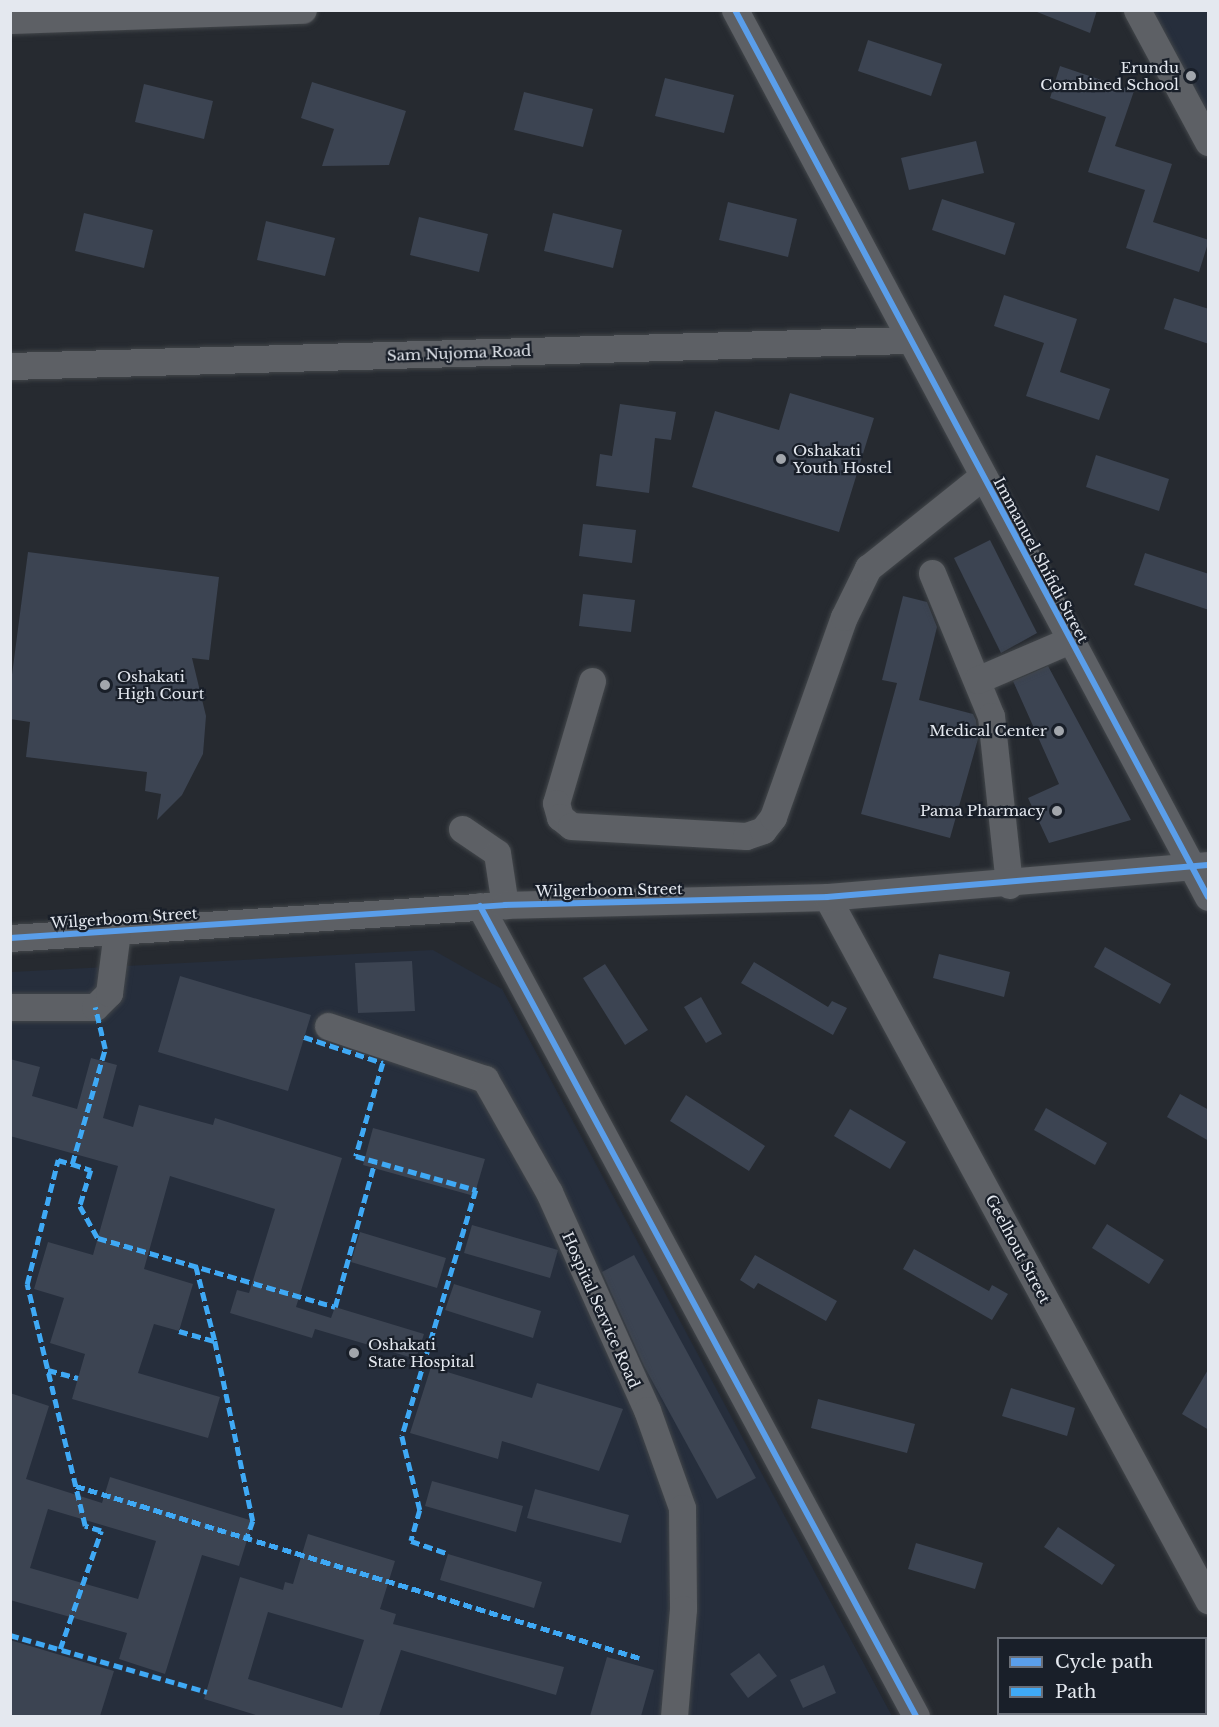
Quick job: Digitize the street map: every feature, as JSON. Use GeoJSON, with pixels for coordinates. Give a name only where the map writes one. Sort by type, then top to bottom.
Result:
{"type":"FeatureCollection","features":[{"type":"Feature","properties":{"kind":"street"},"geometry":{"type":"LineString","coordinates":[[10,20],[162,12],[303,10]]}},
{"type":"Feature","properties":{"kind":"street","name":"Immanuel Shifidi Street"},"geometry":{"type":"LineString","coordinates":[[735,10],[907,340],[983,476],[1070,640],[1200,866],[1209,897]]}},
{"type":"Feature","properties":{"kind":"street"},"geometry":{"type":"LineString","coordinates":[[1137,10],[1209,142]]}},
{"type":"Feature","properties":{"kind":"street","name":"Sam Nujoma Road"},"geometry":{"type":"LineString","coordinates":[[10,366],[907,340]]}},
{"type":"Feature","properties":{"kind":"street"},"geometry":{"type":"LineString","coordinates":[[592,681],[556,803],[560,817],[583,827],[746,836],[763,830],[773,817],[844,617],[868,568],[983,476]]}},
{"type":"Feature","properties":{"kind":"street"},"geometry":{"type":"LineString","coordinates":[[932,573],[991,716],[1009,885]]}},
{"type":"Feature","properties":{"kind":"street"},"geometry":{"type":"LineString","coordinates":[[977,680],[1070,640]]}},
{"type":"Feature","properties":{"kind":"street"},"geometry":{"type":"LineString","coordinates":[[462,829],[497,853],[492,905],[916,1716]]}},
{"type":"Feature","properties":{"kind":"street","name":"Wilgerboom Street"},"geometry":{"type":"LineString","coordinates":[[10,938],[492,905],[827,897],[1009,885],[1200,866]]}},
{"type":"Feature","properties":{"kind":"street","name":"Geelhout Street"},"geometry":{"type":"LineString","coordinates":[[827,897],[1209,1600]]}},
{"type":"Feature","properties":{"kind":"street"},"geometry":{"type":"LineString","coordinates":[[10,1007],[95,1007],[110,993],[117,931]]}},
{"type":"Feature","properties":{"kind":"street","name":"Hospital Service Road"},"geometry":{"type":"LineString","coordinates":[[328,1026],[485,1079],[549,1192],[646,1410],[682,1508],[683,1609],[674,1716]]}},
{"type":"Feature","properties":{"kind":"shaded area","name":"Erundu Combined School"},"geometry":{"type":"Polygon","coordinates":[[[1137,11],[1208,11],[1208,142],[1137,11]]]}},
{"type":"Feature","properties":{"kind":"shaded area","name":"Oshakati State Hospital"},"geometry":{"type":"Polygon","coordinates":[[[433,950],[502,989],[892,1716],[11,1716],[11,972],[433,950]]]}},
{"type":"Feature","properties":{"kind":"building"},"geometry":{"type":"Polygon","coordinates":[[[1032,10],[1097,10],[1090,33],[1032,10]]]}},
{"type":"Feature","properties":{"kind":"building"},"geometry":{"type":"Polygon","coordinates":[[[868,40],[942,64],[931,96],[858,71],[868,40]]]}},
{"type":"Feature","properties":{"kind":"building"},"geometry":{"type":"Polygon","coordinates":[[[1060,66],[1134,91],[1115,146],[1172,164],[1153,222],[1209,240],[1199,272],[1126,248],[1145,190],[1088,172],[1106,117],[1050,98],[1060,66]]]}},
{"type":"Feature","properties":{"kind":"building"},"geometry":{"type":"Polygon","coordinates":[[[665,78],[734,95],[724,133],[655,116],[665,78]]]}},
{"type":"Feature","properties":{"kind":"building"},"geometry":{"type":"Polygon","coordinates":[[[312,82],[406,111],[389,165],[322,166],[334,129],[301,118],[312,82]]]}},
{"type":"Feature","properties":{"kind":"building"},"geometry":{"type":"Polygon","coordinates":[[[144,84],[213,101],[204,139],[135,122],[144,84]]]}},
{"type":"Feature","properties":{"kind":"building"},"geometry":{"type":"Polygon","coordinates":[[[524,92],[593,109],[583,147],[514,130],[524,92]]]}},
{"type":"Feature","properties":{"kind":"building"},"geometry":{"type":"Polygon","coordinates":[[[976,141],[984,173],[909,190],[901,158],[976,141]]]}},
{"type":"Feature","properties":{"kind":"building"},"geometry":{"type":"Polygon","coordinates":[[[942,199],[1015,223],[1005,255],[932,230],[942,199]]]}},
{"type":"Feature","properties":{"kind":"building"},"geometry":{"type":"Polygon","coordinates":[[[728,202],[797,219],[788,257],[719,240],[728,202]]]}},
{"type":"Feature","properties":{"kind":"building"},"geometry":{"type":"Polygon","coordinates":[[[84,213],[153,230],[144,268],[75,251],[84,213]]]}},
{"type":"Feature","properties":{"kind":"building"},"geometry":{"type":"Polygon","coordinates":[[[553,213],[622,230],[613,268],[544,251],[553,213]]]}},
{"type":"Feature","properties":{"kind":"building"},"geometry":{"type":"Polygon","coordinates":[[[419,217],[488,234],[479,272],[410,255],[419,217]]]}},
{"type":"Feature","properties":{"kind":"building"},"geometry":{"type":"Polygon","coordinates":[[[266,221],[335,238],[325,276],[257,260],[266,221]]]}},
{"type":"Feature","properties":{"kind":"building"},"geometry":{"type":"Polygon","coordinates":[[[1004,295],[1077,319],[1060,372],[1110,389],[1099,420],[1026,396],[1044,343],[994,326],[1004,295]]]}},
{"type":"Feature","properties":{"kind":"building"},"geometry":{"type":"Polygon","coordinates":[[[1174,298],[1209,309],[1209,344],[1164,329],[1174,298]]]}},
{"type":"Feature","properties":{"kind":"building","name":"Oshakati Youth Hostel"},"geometry":{"type":"Polygon","coordinates":[[[790,393],[874,418],[839,532],[692,487],[715,411],[779,430],[790,393]]]}},
{"type":"Feature","properties":{"kind":"building"},"geometry":{"type":"Polygon","coordinates":[[[620,404],[676,412],[671,440],[655,438],[649,493],[596,486],[600,454],[612,456],[620,404]]]}},
{"type":"Feature","properties":{"kind":"building"},"geometry":{"type":"Polygon","coordinates":[[[1096,455],[1169,479],[1159,511],[1086,487],[1096,455]]]}},
{"type":"Feature","properties":{"kind":"building"},"geometry":{"type":"Polygon","coordinates":[[[583,524],[636,530],[632,563],[579,556],[583,524]]]}},
{"type":"Feature","properties":{"kind":"building"},"geometry":{"type":"Polygon","coordinates":[[[990,540],[1037,633],[1001,653],[954,558],[990,540]]]}},
{"type":"Feature","properties":{"kind":"building","name":"Oshakati High Court"},"geometry":{"type":"Polygon","coordinates":[[[28,552],[219,577],[209,660],[192,658],[206,716],[203,754],[182,795],[157,820],[161,794],[145,791],[147,772],[26,757],[30,722],[10,719],[10,690],[28,552]]]}},
{"type":"Feature","properties":{"kind":"building"},"geometry":{"type":"Polygon","coordinates":[[[1145,553],[1209,574],[1209,610],[1134,585],[1145,553]]]}},
{"type":"Feature","properties":{"kind":"building"},"geometry":{"type":"Polygon","coordinates":[[[583,594],[635,600],[631,632],[579,626],[583,594]]]}},
{"type":"Feature","properties":{"kind":"building"},"geometry":{"type":"Polygon","coordinates":[[[903,596],[927,602],[937,627],[919,700],[973,714],[976,720],[978,739],[950,838],[861,814],[897,683],[882,680],[903,596]]]}},
{"type":"Feature","properties":{"kind":"building","name":"Medical Center"},"geometry":{"type":"Polygon","coordinates":[[[1048,666],[1131,820],[1049,843],[1028,798],[1059,784],[1013,681],[1048,666]]]}},
{"type":"Feature","properties":{"kind":"building"},"geometry":{"type":"Polygon","coordinates":[[[1105,947],[1171,984],[1160,1004],[1094,967],[1105,947]]]}},
{"type":"Feature","properties":{"kind":"building"},"geometry":{"type":"Polygon","coordinates":[[[939,954],[1010,972],[1004,997],[933,978],[939,954]]]}},
{"type":"Feature","properties":{"kind":"building"},"geometry":{"type":"Polygon","coordinates":[[[412,961],[415,1011],[358,1013],[355,963],[412,961]]]}},
{"type":"Feature","properties":{"kind":"building"},"geometry":{"type":"Polygon","coordinates":[[[754,962],[828,1007],[832,1001],[847,1008],[833,1035],[741,983],[754,962]]]}},
{"type":"Feature","properties":{"kind":"building"},"geometry":{"type":"Polygon","coordinates":[[[605,964],[648,1030],[625,1045],[583,978],[605,964]]]}},
{"type":"Feature","properties":{"kind":"building"},"geometry":{"type":"Polygon","coordinates":[[[180,976],[311,1015],[288,1091],[158,1052],[180,976]]]}},
{"type":"Feature","properties":{"kind":"building"},"geometry":{"type":"Polygon","coordinates":[[[701,997],[722,1034],[706,1043],[684,1007],[701,997]]]}},
{"type":"Feature","properties":{"kind":"building"},"geometry":{"type":"Polygon","coordinates":[[[91,1058],[117,1065],[103,1118],[133,1127],[139,1105],[213,1125],[215,1118],[342,1158],[296,1307],[331,1318],[335,1307],[424,1334],[416,1359],[315,1329],[312,1338],[230,1313],[237,1290],[249,1293],[275,1209],[170,1176],[144,1269],[193,1284],[179,1331],[154,1324],[138,1373],[220,1397],[208,1438],[72,1399],[85,1354],[50,1343],[64,1298],[34,1289],[48,1242],[93,1255],[118,1166],[10,1136],[10,1059],[40,1067],[32,1096],[77,1109],[91,1058]]]}},
{"type":"Feature","properties":{"kind":"building"},"geometry":{"type":"Polygon","coordinates":[[[1180,1094],[1209,1110],[1209,1141],[1167,1117],[1180,1094]]]}},
{"type":"Feature","properties":{"kind":"building"},"geometry":{"type":"Polygon","coordinates":[[[686,1095],[765,1146],[749,1171],[670,1121],[686,1095]]]}},
{"type":"Feature","properties":{"kind":"building"},"geometry":{"type":"Polygon","coordinates":[[[1046,1108],[1107,1143],[1095,1165],[1034,1130],[1046,1108]]]}},
{"type":"Feature","properties":{"kind":"building"},"geometry":{"type":"Polygon","coordinates":[[[850,1109],[906,1142],[890,1169],[834,1136],[850,1109]]]}},
{"type":"Feature","properties":{"kind":"building"},"geometry":{"type":"Polygon","coordinates":[[[373,1128],[485,1159],[474,1196],[363,1165],[373,1128]]]}},
{"type":"Feature","properties":{"kind":"building"},"geometry":{"type":"Polygon","coordinates":[[[1107,1224],[1164,1260],[1149,1284],[1092,1248],[1107,1224]]]}},
{"type":"Feature","properties":{"kind":"building"},"geometry":{"type":"Polygon","coordinates":[[[472,1225],[558,1250],[550,1278],[464,1253],[472,1225]]]}},
{"type":"Feature","properties":{"kind":"building"},"geometry":{"type":"Polygon","coordinates":[[[360,1232],[446,1258],[437,1288],[351,1262],[360,1232]]]}},
{"type":"Feature","properties":{"kind":"building"},"geometry":{"type":"Polygon","coordinates":[[[914,1249],[989,1291],[992,1285],[1008,1294],[992,1320],[903,1269],[914,1249]]]}},
{"type":"Feature","properties":{"kind":"building"},"geometry":{"type":"Polygon","coordinates":[[[634,1255],[756,1478],[717,1499],[644,1366],[602,1272],[634,1255]]]}},
{"type":"Feature","properties":{"kind":"building"},"geometry":{"type":"Polygon","coordinates":[[[755,1255],[837,1301],[826,1321],[758,1283],[754,1289],[740,1280],[755,1255]]]}},
{"type":"Feature","properties":{"kind":"building"},"geometry":{"type":"Polygon","coordinates":[[[454,1284],[541,1311],[533,1338],[445,1310],[454,1284]]]}},
{"type":"Feature","properties":{"kind":"building"},"geometry":{"type":"Polygon","coordinates":[[[431,1367],[532,1398],[537,1383],[623,1409],[599,1471],[502,1441],[498,1459],[410,1433],[431,1367]]]}},
{"type":"Feature","properties":{"kind":"building"},"geometry":{"type":"Polygon","coordinates":[[[1209,1368],[1209,1430],[1182,1414],[1209,1368]]]}},
{"type":"Feature","properties":{"kind":"building"},"geometry":{"type":"Polygon","coordinates":[[[1011,1388],[1075,1408],[1067,1436],[1002,1416],[1011,1388]]]}},
{"type":"Feature","properties":{"kind":"building"},"geometry":{"type":"Polygon","coordinates":[[[10,1393],[49,1406],[26,1479],[102,1503],[110,1477],[253,1521],[239,1566],[202,1555],[165,1674],[119,1659],[127,1633],[10,1600],[10,1393]],[[48,1509],[30,1568],[138,1599],[156,1541],[48,1509]]]}},
{"type":"Feature","properties":{"kind":"building"},"geometry":{"type":"Polygon","coordinates":[[[818,1399],[915,1424],[907,1453],[811,1428],[818,1399]]]}},
{"type":"Feature","properties":{"kind":"building"},"geometry":{"type":"Polygon","coordinates":[[[432,1481],[523,1506],[516,1532],[425,1506],[432,1481]]]}},
{"type":"Feature","properties":{"kind":"building"},"geometry":{"type":"Polygon","coordinates":[[[535,1489],[629,1515],[621,1543],[527,1518],[535,1489]]]}},
{"type":"Feature","properties":{"kind":"building"},"geometry":{"type":"Polygon","coordinates":[[[1058,1527],[1115,1565],[1102,1585],[1044,1547],[1058,1527]]]}},
{"type":"Feature","properties":{"kind":"building"},"geometry":{"type":"Polygon","coordinates":[[[308,1534],[395,1561],[380,1609],[396,1614],[393,1624],[564,1667],[556,1695],[401,1650],[379,1716],[259,1716],[204,1699],[240,1577],[283,1590],[285,1582],[293,1584],[308,1534]],[[268,1612],[248,1679],[342,1708],[364,1640],[268,1612]]]}},
{"type":"Feature","properties":{"kind":"building"},"geometry":{"type":"Polygon","coordinates":[[[916,1543],[983,1563],[975,1589],[908,1569],[916,1543]]]}},
{"type":"Feature","properties":{"kind":"building"},"geometry":{"type":"Polygon","coordinates":[[[448,1554],[542,1582],[534,1608],[440,1580],[448,1554]]]}},
{"type":"Feature","properties":{"kind":"building"},"geometry":{"type":"Polygon","coordinates":[[[10,1640],[114,1671],[100,1716],[10,1716],[10,1640]]]}},
{"type":"Feature","properties":{"kind":"building"},"geometry":{"type":"Polygon","coordinates":[[[759,1653],[777,1676],[748,1698],[730,1674],[759,1653]]]}},
{"type":"Feature","properties":{"kind":"building"},"geometry":{"type":"Polygon","coordinates":[[[607,1657],[654,1670],[641,1716],[590,1716],[607,1657]]]}},
{"type":"Feature","properties":{"kind":"building"},"geometry":{"type":"Polygon","coordinates":[[[824,1665],[836,1693],[803,1708],[790,1680],[824,1665]]]}},
{"type":"Feature","properties":{"kind":"marked path"},"geometry":{"type":"LineString","coordinates":[[60,1649],[101,1531],[85,1526],[27,1284],[58,1160],[72,1164],[105,1049],[95,1007]]}},
{"type":"Feature","properties":{"kind":"marked path"},"geometry":{"type":"LineString","coordinates":[[304,1037],[383,1063],[356,1156],[476,1190],[402,1436],[420,1510],[411,1541],[448,1554]]}},
{"type":"Feature","properties":{"kind":"marked path"},"geometry":{"type":"LineString","coordinates":[[72,1164],[91,1170],[80,1206],[98,1238],[335,1307],[375,1161]]}},
{"type":"Feature","properties":{"kind":"marked path"},"geometry":{"type":"LineString","coordinates":[[196,1266],[215,1341]]}},
{"type":"Feature","properties":{"kind":"marked path"},"geometry":{"type":"LineString","coordinates":[[179,1331],[215,1341],[253,1521],[247,1538]]}},
{"type":"Feature","properties":{"kind":"marked path"},"geometry":{"type":"LineString","coordinates":[[48,1370],[78,1378]]}},
{"type":"Feature","properties":{"kind":"marked path"},"geometry":{"type":"LineString","coordinates":[[76,1486],[643,1659]]}},
{"type":"Feature","properties":{"kind":"marked path"},"geometry":{"type":"LineString","coordinates":[[10,1635],[207,1692]]}},
{"type":"Feature","properties":{"kind":"cycle path"},"geometry":{"type":"LineString","coordinates":[[735,10],[1208,897]]}},
{"type":"Feature","properties":{"kind":"cycle path"},"geometry":{"type":"LineString","coordinates":[[10,938],[505,905],[827,897],[1208,865]]}},
{"type":"Feature","properties":{"kind":"cycle path"},"geometry":{"type":"LineString","coordinates":[[480,906],[916,1716]]}},
{"type":"Feature","properties":{"kind":"place","name":"Erundu Combined School"},"geometry":{"type":"Point","coordinates":[1191,76]}},
{"type":"Feature","properties":{"kind":"place","name":"Oshakati Youth Hostel"},"geometry":{"type":"Point","coordinates":[781,459]}},
{"type":"Feature","properties":{"kind":"place","name":"Oshakati High Court"},"geometry":{"type":"Point","coordinates":[105,685]}},
{"type":"Feature","properties":{"kind":"place","name":"Medical Center"},"geometry":{"type":"Point","coordinates":[1059,731]}},
{"type":"Feature","properties":{"kind":"place","name":"Pama Pharmacy"},"geometry":{"type":"Point","coordinates":[1057,811]}},
{"type":"Feature","properties":{"kind":"place","name":"Oshakati State Hospital"},"geometry":{"type":"Point","coordinates":[354,1353]}}]}
